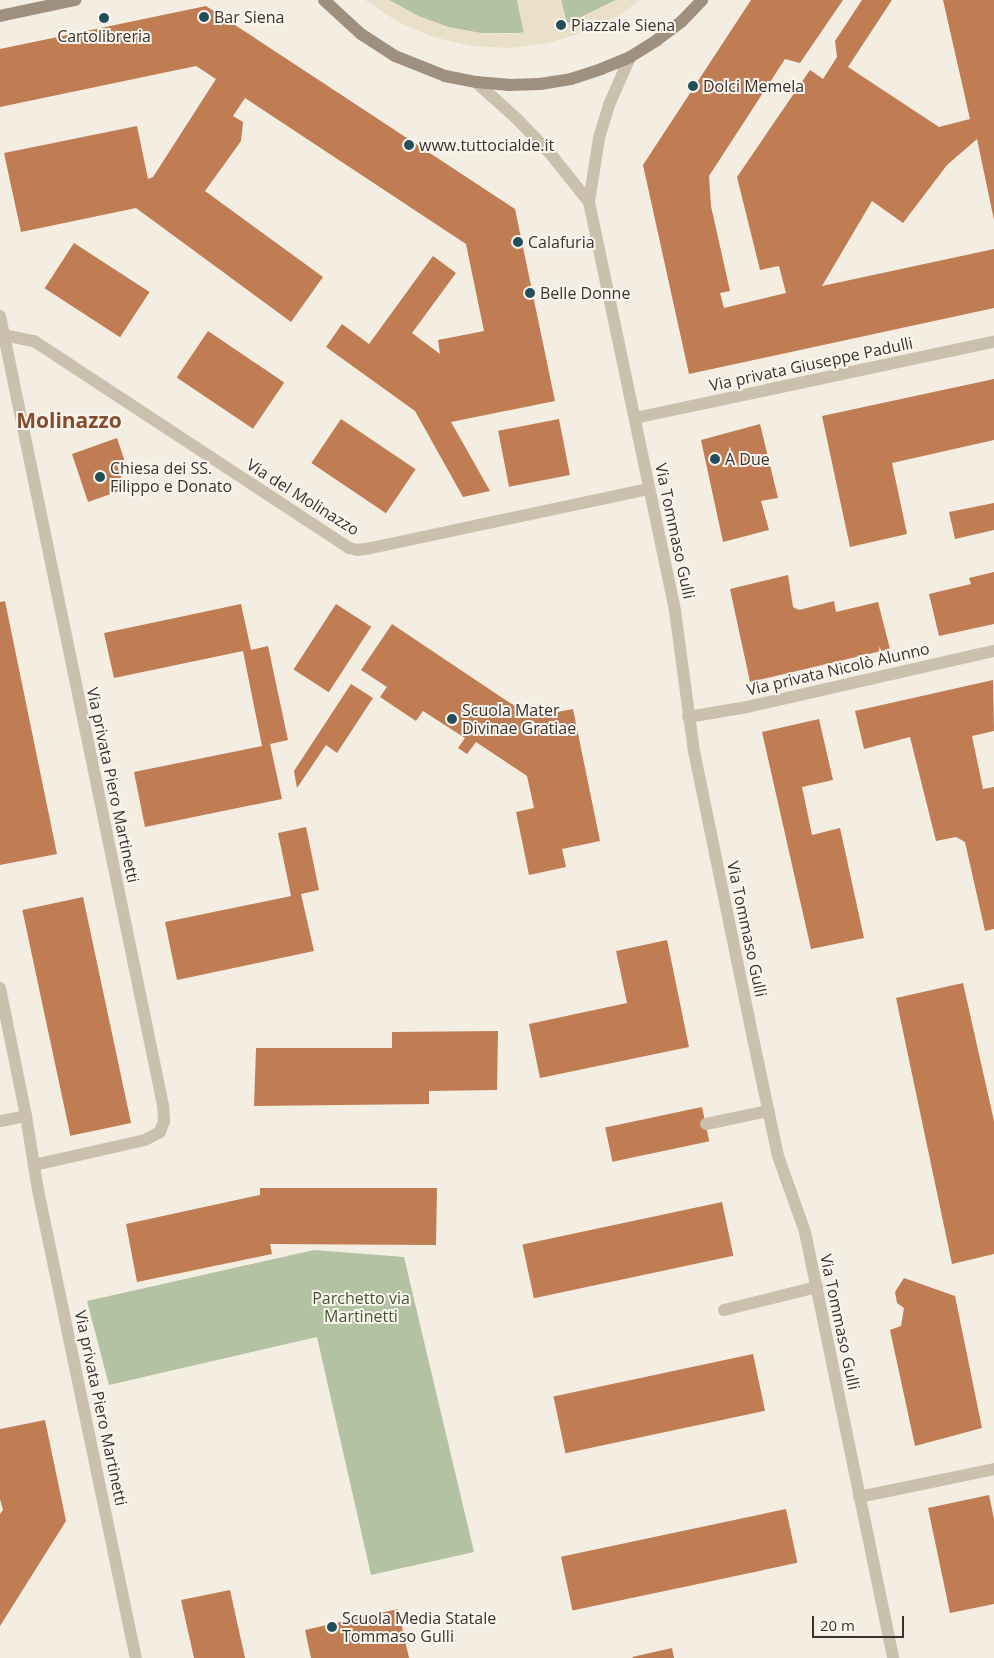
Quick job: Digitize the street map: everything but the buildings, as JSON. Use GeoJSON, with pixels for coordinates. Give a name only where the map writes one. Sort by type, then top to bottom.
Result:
{"type":"FeatureCollection","features":[{"type":"Feature","properties":{"kind":"main road"},"geometry":{"type":"LineString","coordinates":[[0,16],[75,0]]}},
{"type":"Feature","properties":{"kind":"main road"},"geometry":{"type":"LineString","coordinates":[[324,0],[361,34],[387,52],[446,76],[476,82],[508,85],[540,84],[571,79],[601,70],[630,57],[657,40],[682,21],[702,0]]}},
{"type":"Feature","properties":{"kind":"street","name":"Via Tommaso Gulli"},"geometry":{"type":"LineString","coordinates":[[630,57],[609,105],[599,138],[589,202],[675,611],[688,717],[769,1111],[781,1167],[805,1232],[893,1658]]}},
{"type":"Feature","properties":{"kind":"street","name":"Via Tommaso Gulli"},"geometry":{"type":"LineString","coordinates":[[476,82],[516,118],[549,152],[589,202]]}},
{"type":"Feature","properties":{"kind":"street","name":"Via privata Piero Martinetti"},"geometry":{"type":"LineString","coordinates":[[0,316],[1,334],[163,1105],[164,1121],[160,1132],[145,1140],[34,1165]]}},
{"type":"Feature","properties":{"kind":"street","name":"Via del Molinazzo"},"geometry":{"type":"LineString","coordinates":[[1,334],[34,340],[350,548],[358,550],[649,490]]}},
{"type":"Feature","properties":{"kind":"street","name":"Via privata Giuseppe Padulli"},"geometry":{"type":"LineString","coordinates":[[635,418],[994,342]]}},
{"type":"Feature","properties":{"kind":"street","name":"Via privata Nicolò Alunno"},"geometry":{"type":"LineString","coordinates":[[688,717],[747,707],[994,651]]}},
{"type":"Feature","properties":{"kind":"street","name":"Via privata Piero Martinetti"},"geometry":{"type":"LineString","coordinates":[[0,988],[34,1165],[136,1658]]}},
{"type":"Feature","properties":{"kind":"street"},"geometry":{"type":"LineString","coordinates":[[706,1124],[769,1111]]}},
{"type":"Feature","properties":{"kind":"street"},"geometry":{"type":"LineString","coordinates":[[0,1121],[26,1116]]}},
{"type":"Feature","properties":{"kind":"street"},"geometry":{"type":"LineString","coordinates":[[724,1310],[817,1287]]}},
{"type":"Feature","properties":{"kind":"street"},"geometry":{"type":"LineString","coordinates":[[859,1497],[994,1469]]}},
{"type":"Feature","properties":{"kind":"green space"},"geometry":{"type":"Polygon","coordinates":[[[389,0],[517,0],[524,33],[480,33],[448,27],[418,16],[389,0]]]}},
{"type":"Feature","properties":{"kind":"green space"},"geometry":{"type":"Polygon","coordinates":[[[561,0],[616,0],[567,24],[561,0]]]}},
{"type":"Feature","properties":{"kind":"green space","name":"Parchetto via Martinetti"},"geometry":{"type":"Polygon","coordinates":[[[314,1250],[404,1257],[474,1552],[371,1575],[317,1337],[109,1385],[87,1301],[314,1250]]]}},
{"type":"Feature","properties":{"kind":"shaded area","name":"Piazzale Siena"},"geometry":{"type":"Polygon","coordinates":[[[365,0],[389,0],[418,16],[448,27],[480,33],[513,34],[524,32],[517,0],[561,0],[567,24],[616,0],[640,0],[620,15],[585,32],[548,43],[510,48],[471,46],[433,37],[398,22],[365,0]]]}},
{"type":"Feature","properties":{"kind":"place","name":"Bar Siena"},"geometry":{"type":"Point","coordinates":[204,17]}},
{"type":"Feature","properties":{"kind":"place","name":"Cartolibreria"},"geometry":{"type":"Point","coordinates":[104,18]}},
{"type":"Feature","properties":{"kind":"place","name":"Piazzale Siena"},"geometry":{"type":"Point","coordinates":[561,25]}},
{"type":"Feature","properties":{"kind":"place","name":"Dolci Memela"},"geometry":{"type":"Point","coordinates":[693,86]}},
{"type":"Feature","properties":{"kind":"place","name":"www.tuttocialde.it"},"geometry":{"type":"Point","coordinates":[409,145]}},
{"type":"Feature","properties":{"kind":"place","name":"Calafuria"},"geometry":{"type":"Point","coordinates":[518,242]}},
{"type":"Feature","properties":{"kind":"place","name":"Belle Donne"},"geometry":{"type":"Point","coordinates":[530,293]}},
{"type":"Feature","properties":{"kind":"place","name":"A Due"},"geometry":{"type":"Point","coordinates":[715,459]}},
{"type":"Feature","properties":{"kind":"place","name":"Chiesa dei SS. Filippo e Donato"},"geometry":{"type":"Point","coordinates":[100,477]}},
{"type":"Feature","properties":{"kind":"place","name":"Scuola Mater Divinae Gratiae"},"geometry":{"type":"Point","coordinates":[452,719]}},
{"type":"Feature","properties":{"kind":"place","name":"Scuola Media Statale Tommaso Gulli"},"geometry":{"type":"Point","coordinates":[332,1627]}},
{"type":"Feature","properties":{"kind":"district","name":"Molinazzo"},"geometry":{"type":"Point","coordinates":[69,420]}}]}
